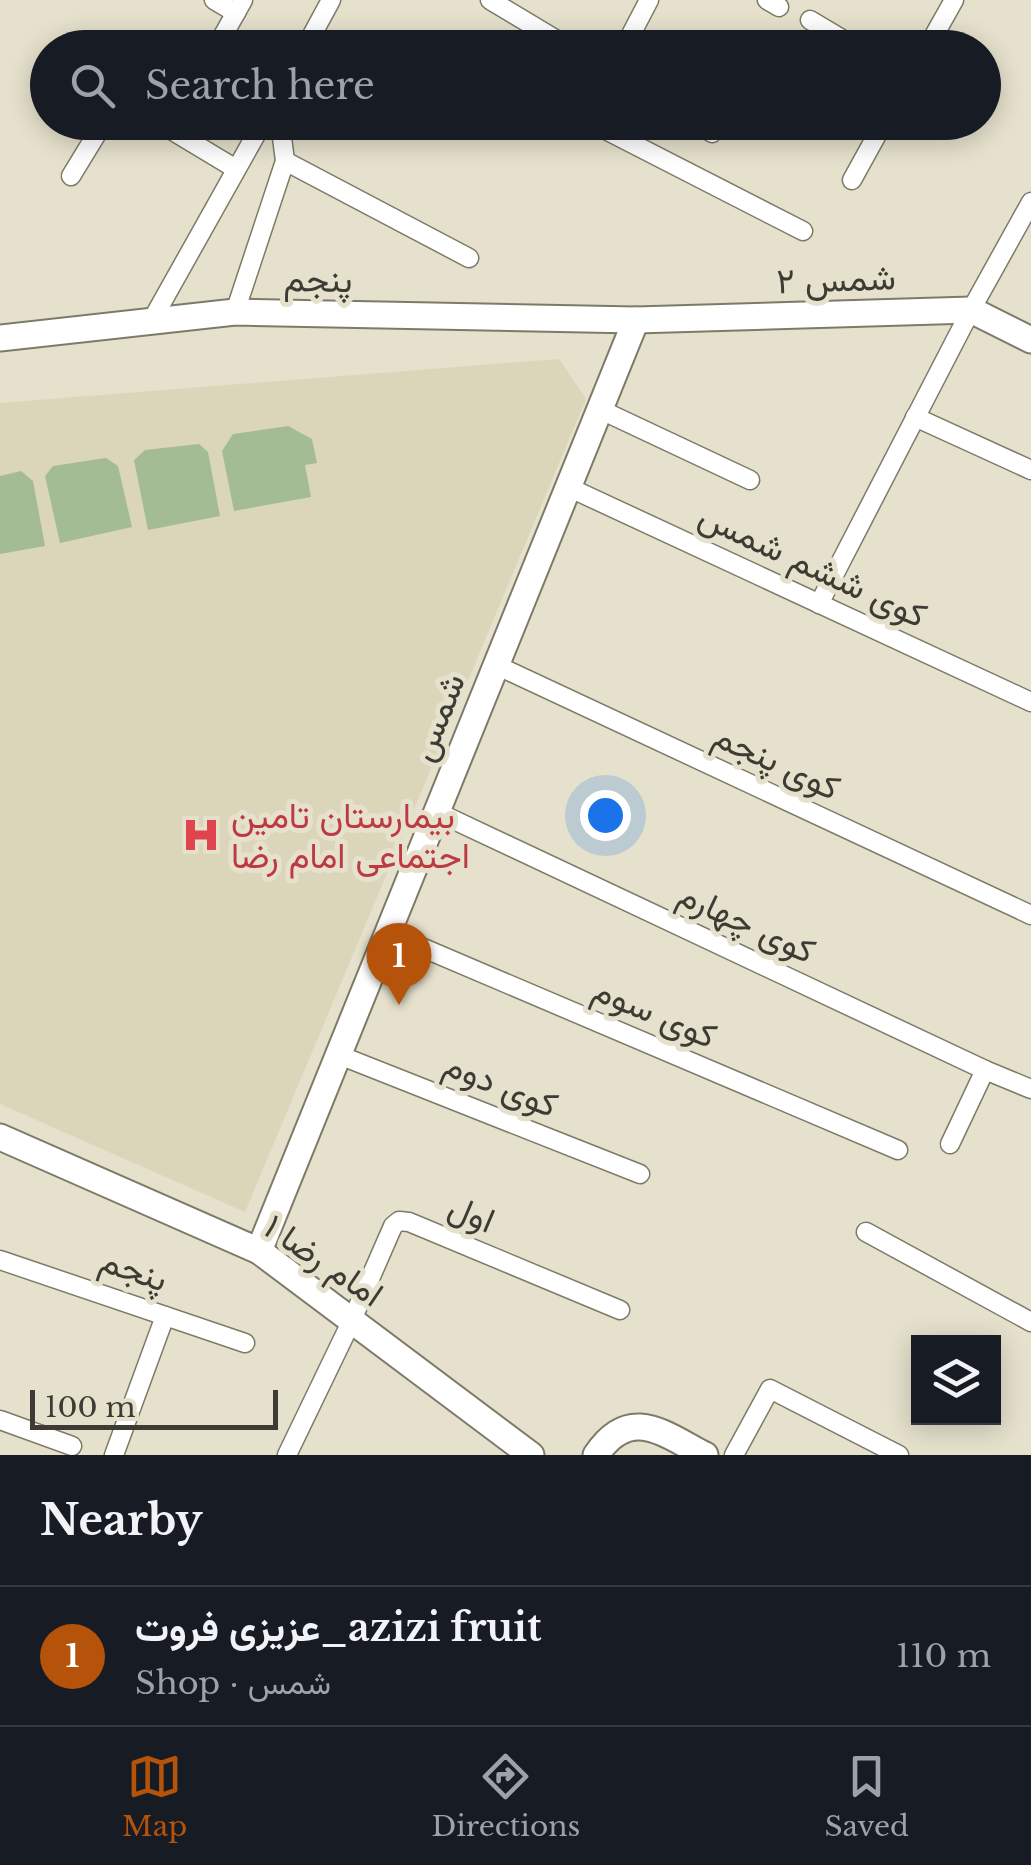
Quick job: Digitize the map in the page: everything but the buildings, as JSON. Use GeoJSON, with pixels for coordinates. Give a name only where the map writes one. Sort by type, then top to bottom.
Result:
{"type":"FeatureCollection","features":[{"type":"Feature","properties":{"kind":"street"},"geometry":{"type":"LineString","coordinates":[[214,0],[240,6],[226,30]]}},
{"type":"Feature","properties":{"kind":"street"},"geometry":{"type":"LineString","coordinates":[[315,30],[331,0]]}},
{"type":"Feature","properties":{"kind":"street"},"geometry":{"type":"LineString","coordinates":[[490,0],[540,30]]}},
{"type":"Feature","properties":{"kind":"street"},"geometry":{"type":"LineString","coordinates":[[633,30],[649,0]]}},
{"type":"Feature","properties":{"kind":"street"},"geometry":{"type":"LineString","coordinates":[[937,30],[954,0]]}},
{"type":"Feature","properties":{"kind":"street"},"geometry":{"type":"LineString","coordinates":[[810,20],[826,30]]}},
{"type":"Feature","properties":{"kind":"street"},"geometry":{"type":"LineString","coordinates":[[71,176],[93,140]]}},
{"type":"Feature","properties":{"kind":"street"},"geometry":{"type":"LineString","coordinates":[[190,140],[236,170]]}},
{"type":"Feature","properties":{"kind":"street"},"geometry":{"type":"LineString","coordinates":[[152,320],[253,140]]}},
{"type":"Feature","properties":{"kind":"street"},"geometry":{"type":"LineString","coordinates":[[235,312],[285,161],[282,140]]}},
{"type":"Feature","properties":{"kind":"street"},"geometry":{"type":"LineString","coordinates":[[626,140],[803,230]]}},
{"type":"Feature","properties":{"kind":"street"},"geometry":{"type":"LineString","coordinates":[[852,180],[874,140]]}},
{"type":"Feature","properties":{"kind":"street"},"geometry":{"type":"LineString","coordinates":[[285,161],[469,258]]}},
{"type":"Feature","properties":{"kind":"street"},"geometry":{"type":"LineString","coordinates":[[819,604],[971,310],[1031,203]]}},
{"type":"Feature","properties":{"kind":"street","name":"شمس ۲"},"geometry":{"type":"LineString","coordinates":[[636,320],[971,310],[1031,340]]}},
{"type":"Feature","properties":{"kind":"street","name":"پنجم"},"geometry":{"type":"LineString","coordinates":[[0,338],[235,312],[636,320]]}},
{"type":"Feature","properties":{"kind":"street","name":"شمس"},"geometry":{"type":"LineString","coordinates":[[259,1252],[636,320]]}},
{"type":"Feature","properties":{"kind":"street"},"geometry":{"type":"LineString","coordinates":[[600,409],[750,480]]}},
{"type":"Feature","properties":{"kind":"street"},"geometry":{"type":"LineString","coordinates":[[915,417],[1031,470]]}},
{"type":"Feature","properties":{"kind":"street","name":"کوی ششم شمس"},"geometry":{"type":"LineString","coordinates":[[568,488],[1031,702]]}},
{"type":"Feature","properties":{"kind":"street","name":"کوی پنجم"},"geometry":{"type":"LineString","coordinates":[[496,665],[1031,915]]}},
{"type":"Feature","properties":{"kind":"street","name":"کوی چهارم"},"geometry":{"type":"LineString","coordinates":[[437,812],[1031,1089]]}},
{"type":"Feature","properties":{"kind":"street","name":"کوی سوم"},"geometry":{"type":"LineString","coordinates":[[388,933],[898,1150]]}},
{"type":"Feature","properties":{"kind":"street","name":"کوی دوم"},"geometry":{"type":"LineString","coordinates":[[338,1054],[640,1174]]}},
{"type":"Feature","properties":{"kind":"street"},"geometry":{"type":"LineString","coordinates":[[950,1144],[985,1070]]}},
{"type":"Feature","properties":{"kind":"street","name":"امام رضا ۱"},"geometry":{"type":"LineString","coordinates":[[0,1137],[259,1252],[531,1455]]}},
{"type":"Feature","properties":{"kind":"street","name":"اول"},"geometry":{"type":"LineString","coordinates":[[352,1320],[398,1221],[409,1222],[620,1310]]}},
{"type":"Feature","properties":{"kind":"street"},"geometry":{"type":"LineString","coordinates":[[866,1232],[1031,1322]]}},
{"type":"Feature","properties":{"kind":"street","name":"پنجم"},"geometry":{"type":"LineString","coordinates":[[0,1260],[245,1344]]}},
{"type":"Feature","properties":{"kind":"street"},"geometry":{"type":"LineString","coordinates":[[114,1455],[165,1316]]}},
{"type":"Feature","properties":{"kind":"street"},"geometry":{"type":"LineString","coordinates":[[287,1455],[352,1320]]}},
{"type":"Feature","properties":{"kind":"street"},"geometry":{"type":"LineString","coordinates":[[734,1455],[770,1389],[899,1455]]}},
{"type":"Feature","properties":{"kind":"street"},"geometry":{"type":"LineString","coordinates":[[0,1420],[72,1446]]}},
{"type":"Feature","properties":{"kind":"street"},"geometry":{"type":"LineString","coordinates":[[596,1455],[604,1443],[626,1428],[646,1426],[705,1455]]}},
{"type":"Feature","properties":{"kind":"shaded area","name":"بیمارستان تامین اجتماعی امام رضا"},"geometry":{"type":"Polygon","coordinates":[[[559,359],[586,399],[245,1212],[0,1104],[0,403],[559,359]]]}},
{"type":"Feature","properties":{"kind":"green space"},"geometry":{"type":"Polygon","coordinates":[[[288,426],[312,439],[317,463],[305,465],[311,497],[234,511],[222,451],[233,434],[288,426]]]}},
{"type":"Feature","properties":{"kind":"green space"},"geometry":{"type":"Polygon","coordinates":[[[199,444],[208,452],[220,516],[148,530],[134,460],[145,450],[199,444]]]}},
{"type":"Feature","properties":{"kind":"green space"},"geometry":{"type":"Polygon","coordinates":[[[106,458],[118,466],[132,527],[60,543],[45,476],[53,466],[106,458]]]}},
{"type":"Feature","properties":{"kind":"green space"},"geometry":{"type":"Polygon","coordinates":[[[21,471],[33,481],[45,546],[0,554],[0,476],[21,471]]]}},
{"type":"Feature","properties":{"kind":"place","name":"بیمارستان تامین اجتماعی امام رضا"},"geometry":{"type":"Point","coordinates":[201,835]}},
{"type":"Feature","properties":{"kind":"place","name":"عزیزی فروت_azizi fruit"},"geometry":{"type":"Point","coordinates":[399,1005]}}]}
